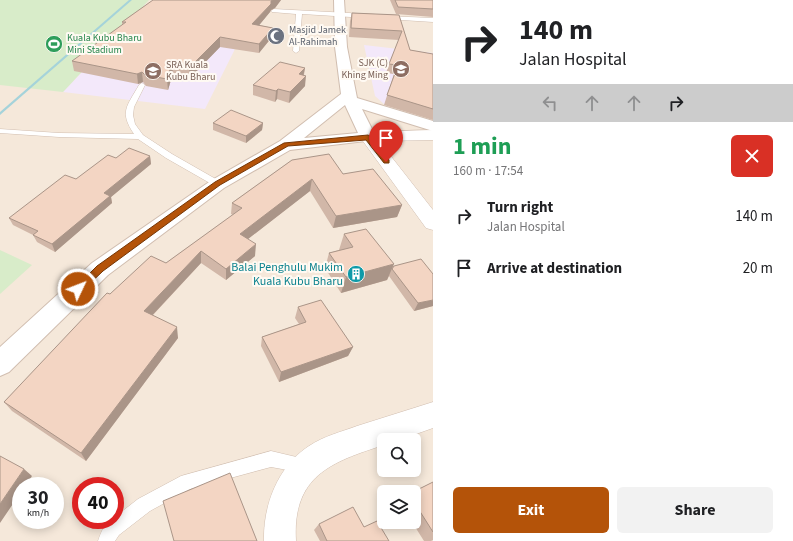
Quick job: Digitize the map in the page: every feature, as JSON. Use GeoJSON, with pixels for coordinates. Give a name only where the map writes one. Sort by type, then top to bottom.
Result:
{"type":"FeatureCollection","features":[{"type":"Feature","properties":{"kind":"street"},"geometry":{"type":"LineString","coordinates":[[339,0],[341,47],[348,98],[368,137],[433,223]]}},
{"type":"Feature","properties":{"kind":"street"},"geometry":{"type":"LineString","coordinates":[[348,98],[433,126]]}},
{"type":"Feature","properties":{"kind":"street"},"geometry":{"type":"LineString","coordinates":[[0,364],[15,348],[100,269],[218,184],[286,144],[348,98]]}},
{"type":"Feature","properties":{"kind":"street"},"geometry":{"type":"LineString","coordinates":[[286,144],[368,137],[433,135]]}},
{"type":"Feature","properties":{"kind":"street"},"geometry":{"type":"LineString","coordinates":[[280,541],[279,532],[283,502],[294,480],[307,465],[330,450],[433,415]]}},
{"type":"Feature","properties":{"kind":"lane"},"geometry":{"type":"LineString","coordinates":[[274,11],[371,17]]}},
{"type":"Feature","properties":{"kind":"lane"},"geometry":{"type":"LineString","coordinates":[[296,51],[299,12]]}},
{"type":"Feature","properties":{"kind":"lane"},"geometry":{"type":"LineString","coordinates":[[379,17],[433,20]]}},
{"type":"Feature","properties":{"kind":"lane"},"geometry":{"type":"LineString","coordinates":[[142,85],[130,108],[129,116],[131,124],[140,137],[169,156],[218,184]]}},
{"type":"Feature","properties":{"kind":"lane"},"geometry":{"type":"LineString","coordinates":[[0,131],[58,135],[140,137]]}},
{"type":"Feature","properties":{"kind":"lane"},"geometry":{"type":"LineString","coordinates":[[106,541],[113,529],[144,504],[187,482],[271,459],[307,465]]}},
{"type":"Feature","properties":{"kind":"shaded area"},"geometry":{"type":"Polygon","coordinates":[[[0,0],[433,0],[433,541],[0,541],[0,0]]]}},
{"type":"Feature","properties":{"kind":"shaded area","name":"SRA Kuala Kubu Bharu"},"geometry":{"type":"Polygon","coordinates":[[[146,4],[244,21],[234,51],[205,109],[63,92],[146,4]]]}},
{"type":"Feature","properties":{"kind":"shaded area","name":"SJK (C) Khing Ming"},"geometry":{"type":"Polygon","coordinates":[[[364,45],[433,53],[433,119],[385,105],[375,96],[364,45]]]}},
{"type":"Feature","properties":{"kind":"green space","name":"Kuala Kubu Bharu Mini Stadium"},"geometry":{"type":"Polygon","coordinates":[[[0,0],[149,0],[63,92],[0,85],[0,0]]]}},
{"type":"Feature","properties":{"kind":"green space"},"geometry":{"type":"Polygon","coordinates":[[[0,250],[32,265],[0,294],[0,250]]]}},
{"type":"Feature","properties":{"kind":"building"},"geometry":{"type":"Polygon","coordinates":[[[153,0],[273,0],[252,24],[273,28],[259,44],[220,37],[189,68],[172,63],[167,79],[145,75],[142,72],[137,74],[72,61],[126,22],[122,22],[153,0]]]}},
{"type":"Feature","properties":{"kind":"building"},"geometry":{"type":"Polygon","coordinates":[[[395,0],[433,0],[433,9],[398,7],[395,0]]]}},
{"type":"Feature","properties":{"kind":"building"},"geometry":{"type":"Polygon","coordinates":[[[352,13],[399,15],[410,50],[433,54],[433,109],[387,95],[398,65],[389,64],[402,31],[351,28],[352,13]]]}},
{"type":"Feature","properties":{"kind":"building"},"geometry":{"type":"Polygon","coordinates":[[[280,62],[305,68],[299,74],[306,76],[290,92],[278,89],[276,91],[253,85],[280,62]]]}},
{"type":"Feature","properties":{"kind":"building"},"geometry":{"type":"Polygon","coordinates":[[[231,110],[263,123],[246,136],[213,123],[231,110]]]}},
{"type":"Feature","properties":{"kind":"building"},"geometry":{"type":"Polygon","coordinates":[[[129,148],[150,156],[104,193],[110,196],[52,244],[33,235],[38,231],[9,218],[65,175],[76,179],[108,155],[116,158],[129,148]]]}},
{"type":"Feature","properties":{"kind":"building"},"geometry":{"type":"Polygon","coordinates":[[[329,154],[343,174],[373,169],[402,205],[336,216],[312,179],[240,234],[256,244],[226,269],[201,251],[144,311],[177,327],[81,453],[4,402],[107,293],[110,294],[151,256],[166,263],[242,208],[232,203],[292,160],[329,154]]]}},
{"type":"Feature","properties":{"kind":"building"},"geometry":{"type":"Polygon","coordinates":[[[366,229],[394,264],[346,277],[329,253],[353,247],[344,234],[366,229]]]}},
{"type":"Feature","properties":{"kind":"building"},"geometry":{"type":"Polygon","coordinates":[[[421,259],[433,274],[433,300],[418,303],[392,269],[394,266],[421,259]]]}},
{"type":"Feature","properties":{"kind":"building"},"geometry":{"type":"Polygon","coordinates":[[[321,300],[353,347],[281,372],[262,337],[306,322],[298,307],[321,300]]]}},
{"type":"Feature","properties":{"kind":"building"},"geometry":{"type":"Polygon","coordinates":[[[0,456],[24,469],[19,477],[12,477],[12,486],[0,504],[0,456]]]}},
{"type":"Feature","properties":{"kind":"building"},"geometry":{"type":"Polygon","coordinates":[[[230,473],[257,541],[174,541],[163,501],[230,473]]]}},
{"type":"Feature","properties":{"kind":"building"},"geometry":{"type":"Polygon","coordinates":[[[433,482],[433,532],[421,513],[421,488],[433,482]]]}},
{"type":"Feature","properties":{"kind":"building"},"geometry":{"type":"Polygon","coordinates":[[[353,507],[364,527],[377,521],[377,529],[382,529],[389,541],[327,541],[319,524],[353,507]]]}},
{"type":"Feature","properties":{"kind":"waterway"},"geometry":{"type":"LineString","coordinates":[[0,114],[131,0]]}},
{"type":"Feature","properties":{"kind":"place","name":"Masjid Jamek Al-Rahimah"},"geometry":{"type":"Point","coordinates":[276,36]}},
{"type":"Feature","properties":{"kind":"place","name":"Kuala Kubu Bharu Mini Stadium"},"geometry":{"type":"Point","coordinates":[54,44]}},
{"type":"Feature","properties":{"kind":"place","name":"SJK (C) Khing Ming"},"geometry":{"type":"Point","coordinates":[401,69]}},
{"type":"Feature","properties":{"kind":"place","name":"SRA Kuala Kubu Bharu"},"geometry":{"type":"Point","coordinates":[153,71]}},
{"type":"Feature","properties":{"kind":"place","name":"Balai Penghulu Mukim Kuala Kubu Bharu"},"geometry":{"type":"Point","coordinates":[356,274]}},
{"type":"Feature","properties":{"kind":"route"},"geometry":{"type":"LineString","coordinates":[[78,289],[100,269],[218,184],[286,144],[368,137],[386,162]]}}]}
